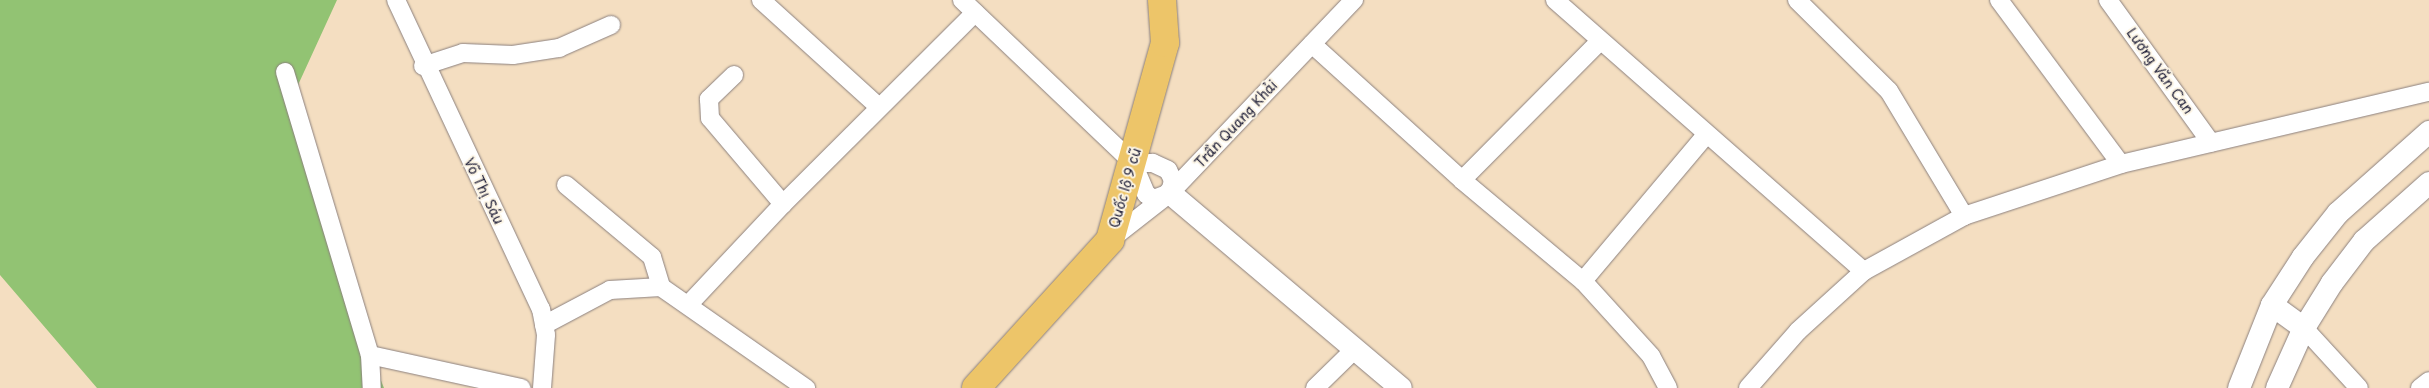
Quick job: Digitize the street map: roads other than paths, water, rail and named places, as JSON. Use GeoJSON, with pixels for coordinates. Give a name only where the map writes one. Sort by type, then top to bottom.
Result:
{"type":"FeatureCollection","features":[{"type":"Feature","properties":{"kind":"main road","name":"Quốc lộ 9 cũ"},"geometry":{"type":"LineString","coordinates":[[976,388],[1110,240],[1165,44],[1162,0]]}},
{"type":"Feature","properties":{"kind":"street","name":"Võ Thị Sáu"},"geometry":{"type":"LineString","coordinates":[[396,0],[423,66],[541,309],[544,325],[542,388]]}},
{"type":"Feature","properties":{"kind":"street"},"geometry":{"type":"LineString","coordinates":[[761,0],[879,107]]}},
{"type":"Feature","properties":{"kind":"street"},"geometry":{"type":"LineString","coordinates":[[962,0],[1133,163],[1146,194],[1154,199],[1170,193]]}},
{"type":"Feature","properties":{"kind":"street","name":"Trần Quang Khải"},"geometry":{"type":"LineString","coordinates":[[1110,240],[1170,193],[1354,0]]}},
{"type":"Feature","properties":{"kind":"street"},"geometry":{"type":"LineString","coordinates":[[1555,0],[1599,42],[1864,271]]}},
{"type":"Feature","properties":{"kind":"street"},"geometry":{"type":"LineString","coordinates":[[1797,0],[1889,91],[1964,216]]}},
{"type":"Feature","properties":{"kind":"street"},"geometry":{"type":"LineString","coordinates":[[1999,0],[2121,164]]}},
{"type":"Feature","properties":{"kind":"street","name":"Lương Văn Can"},"geometry":{"type":"LineString","coordinates":[[2108,0],[2211,143]]}},
{"type":"Feature","properties":{"kind":"street"},"geometry":{"type":"LineString","coordinates":[[690,303],[783,204],[975,13]]}},
{"type":"Feature","properties":{"kind":"street"},"geometry":{"type":"LineString","coordinates":[[423,66],[463,53],[513,55],[559,48],[611,25]]}},
{"type":"Feature","properties":{"kind":"street"},"geometry":{"type":"LineString","coordinates":[[1462,180],[1599,42]]}},
{"type":"Feature","properties":{"kind":"street"},"geometry":{"type":"LineString","coordinates":[[1312,44],[1462,180],[1583,281],[1651,356],[1668,388]]}},
{"type":"Feature","properties":{"kind":"street"},"geometry":{"type":"LineString","coordinates":[[285,72],[370,355],[372,388]]}},
{"type":"Feature","properties":{"kind":"street"},"geometry":{"type":"LineString","coordinates":[[734,75],[710,99],[710,118],[783,204]]}},
{"type":"Feature","properties":{"kind":"street"},"geometry":{"type":"LineString","coordinates":[[1748,388],[1798,331],[1864,271],[1964,216],[2121,164],[2429,92]]}},
{"type":"Feature","properties":{"kind":"street"},"geometry":{"type":"LineString","coordinates":[[2239,388],[2272,306],[2338,213],[2429,132]]}},
{"type":"Feature","properties":{"kind":"street"},"geometry":{"type":"LineString","coordinates":[[1583,281],[1706,135]]}},
{"type":"Feature","properties":{"kind":"street"},"geometry":{"type":"LineString","coordinates":[[1133,163],[1153,163],[1168,170],[1173,180],[1170,193]]}},
{"type":"Feature","properties":{"kind":"street"},"geometry":{"type":"LineString","coordinates":[[2277,388],[2304,328],[2364,241],[2429,183]]}},
{"type":"Feature","properties":{"kind":"street"},"geometry":{"type":"LineString","coordinates":[[566,185],[652,257],[661,287]]}},
{"type":"Feature","properties":{"kind":"street"},"geometry":{"type":"LineString","coordinates":[[1170,193],[1356,348],[1401,388]]}},
{"type":"Feature","properties":{"kind":"street"},"geometry":{"type":"LineString","coordinates":[[544,325],[610,290],[661,287],[690,303],[806,388]]}},
{"type":"Feature","properties":{"kind":"street"},"geometry":{"type":"LineString","coordinates":[[2272,306],[2304,328],[2360,388]]}},
{"type":"Feature","properties":{"kind":"street"},"geometry":{"type":"LineString","coordinates":[[1315,388],[1356,348]]}},
{"type":"Feature","properties":{"kind":"street"},"geometry":{"type":"LineString","coordinates":[[370,355],[521,388]]}},
{"type":"Feature","properties":{"kind":"street"},"geometry":{"type":"LineString","coordinates":[[2420,388],[2429,381]]}}]}
